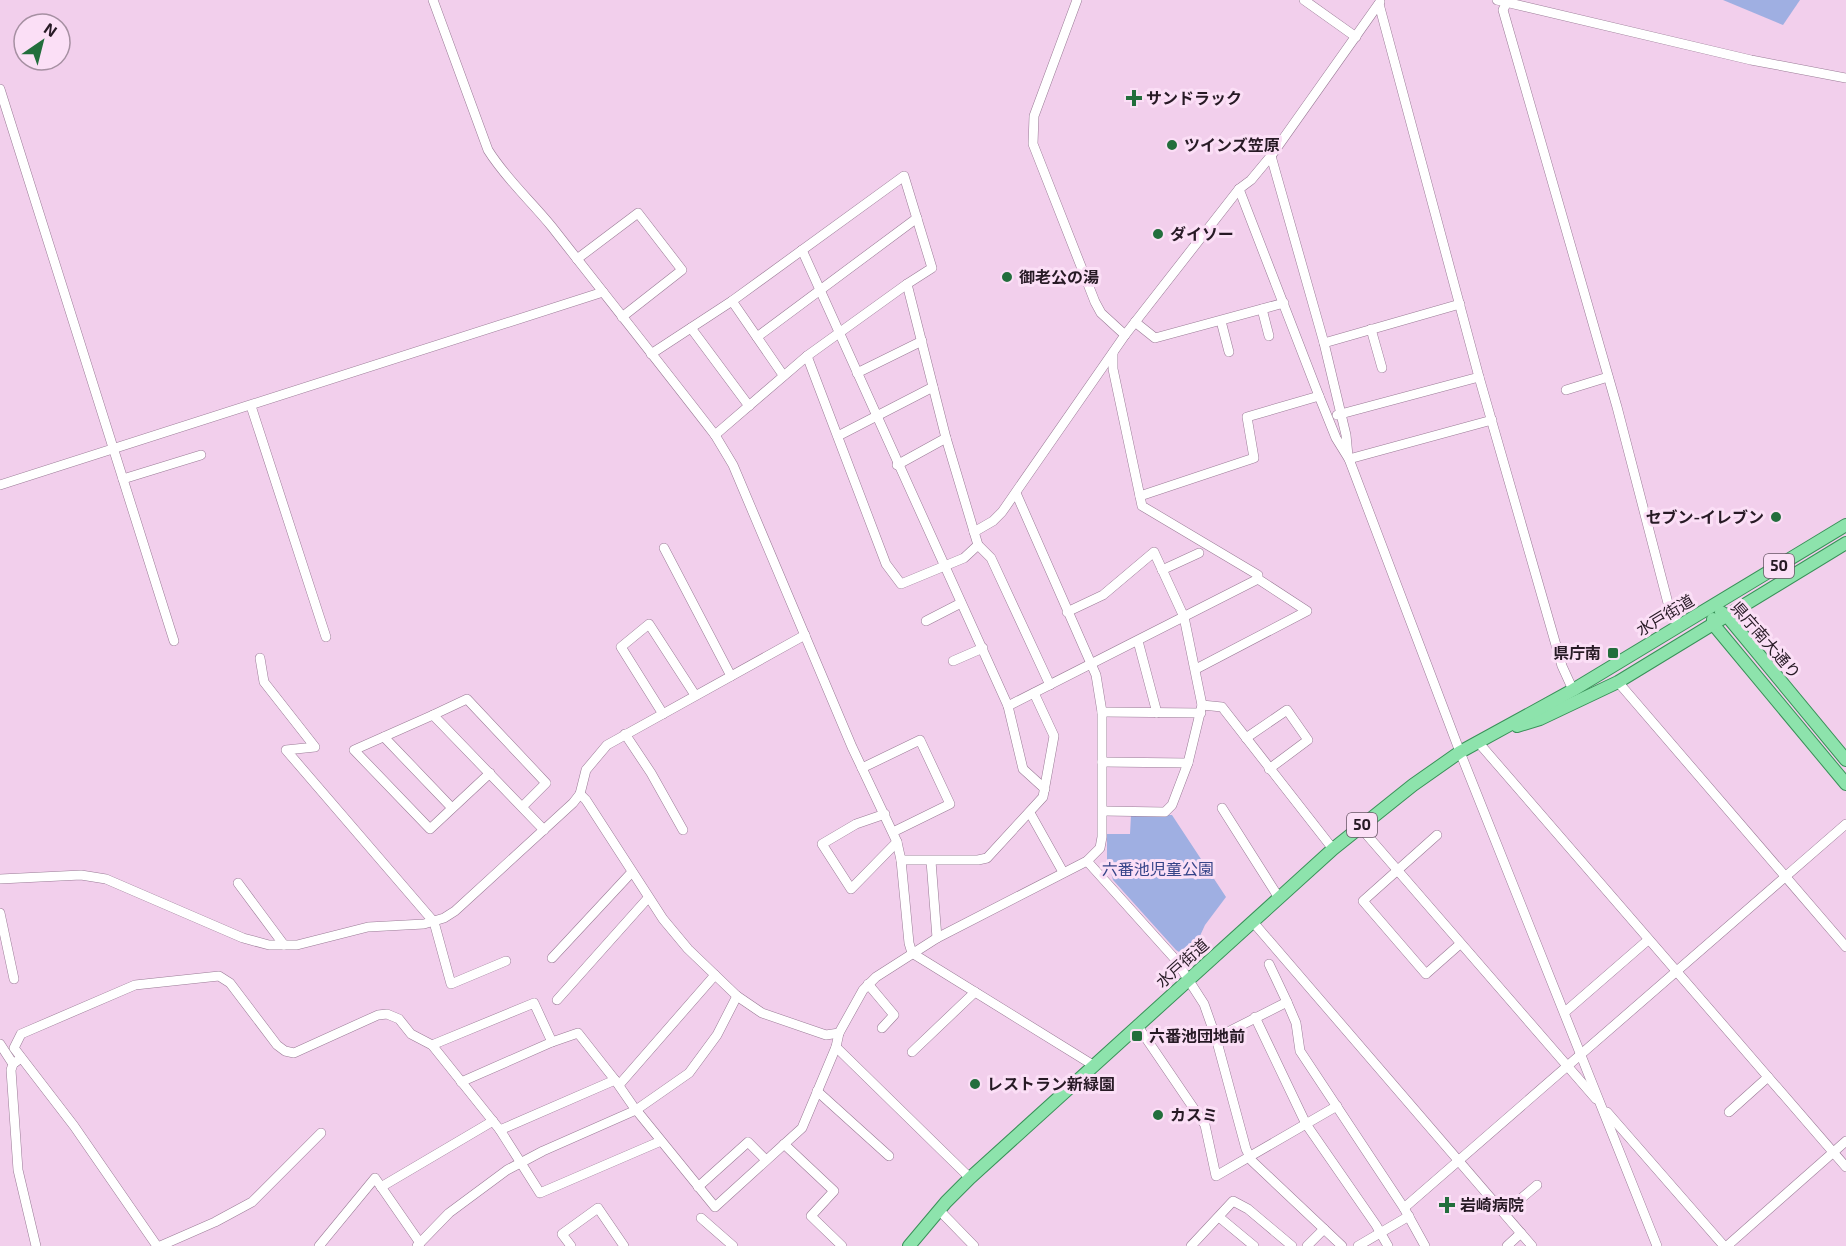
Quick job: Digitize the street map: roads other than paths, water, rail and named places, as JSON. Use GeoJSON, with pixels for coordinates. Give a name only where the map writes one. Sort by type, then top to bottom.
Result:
{"type":"FeatureCollection","features":[{"type":"Feature","properties":{"kind":"main road","name":"水戸街道"},"geometry":{"type":"LineString","coordinates":[[909,1246],[970,1178],[1093,1065],[1334,849],[1413,785],[1460,752],[1573,690],[1846,525]]}},
{"type":"Feature","properties":{"kind":"main road","name":"水戸街道"},"geometry":{"type":"LineString","coordinates":[[1499,731],[1540,719],[1618,682],[1846,543]]}},
{"type":"Feature","properties":{"kind":"main road","name":"県庁南大通り"},"geometry":{"type":"LineString","coordinates":[[1712,606],[1727,616],[1846,760]]}},
{"type":"Feature","properties":{"kind":"main road","name":"県庁南大通り"},"geometry":{"type":"LineString","coordinates":[[1712,606],[1713,624],[1846,784]]}},
{"type":"Feature","properties":{"kind":"street"},"geometry":{"type":"LineString","coordinates":[[433,0],[488,150],[500,170],[541,213],[715,435],[733,465],[862,768],[897,842],[912,953],[1093,1065]]}},
{"type":"Feature","properties":{"kind":"street"},"geometry":{"type":"LineString","coordinates":[[1077,0],[1034,116],[1033,144],[1095,302],[1101,313],[1125,335]]}},
{"type":"Feature","properties":{"kind":"street"},"geometry":{"type":"LineString","coordinates":[[1304,0],[1356,37]]}},
{"type":"Feature","properties":{"kind":"street"},"geometry":{"type":"LineString","coordinates":[[1679,626],[1670,607],[1502,1],[1751,60],[1846,78]]}},
{"type":"Feature","properties":{"kind":"street"},"geometry":{"type":"LineString","coordinates":[[974,532],[993,521],[1016,493],[1125,335],[1239,189],[1251,180],[1271,156],[1380,2]]}},
{"type":"Feature","properties":{"kind":"street"},"geometry":{"type":"LineString","coordinates":[[1380,2],[1479,377],[1562,666],[1573,690]]}},
{"type":"Feature","properties":{"kind":"street"},"geometry":{"type":"LineString","coordinates":[[0,89],[174,641]]}},
{"type":"Feature","properties":{"kind":"street"},"geometry":{"type":"LineString","coordinates":[[1271,156],[1324,343],[1346,435],[1348,459]]}},
{"type":"Feature","properties":{"kind":"street"},"geometry":{"type":"LineString","coordinates":[[651,354],[732,301],[904,176],[932,268],[807,356],[715,435]]}},
{"type":"Feature","properties":{"kind":"street"},"geometry":{"type":"LineString","coordinates":[[1239,189],[1319,396],[1336,438],[1348,459],[1460,752],[1657,1246]]}},
{"type":"Feature","properties":{"kind":"street"},"geometry":{"type":"LineString","coordinates":[[577,259],[638,213],[682,270],[622,317]]}},
{"type":"Feature","properties":{"kind":"street"},"geometry":{"type":"LineString","coordinates":[[757,337],[917,218]]}},
{"type":"Feature","properties":{"kind":"street"},"geometry":{"type":"LineString","coordinates":[[801,250],[1008,706],[1023,769],[1044,789]]}},
{"type":"Feature","properties":{"kind":"street"},"geometry":{"type":"LineString","coordinates":[[907,284],[946,438],[978,545],[991,558],[1050,685]]}},
{"type":"Feature","properties":{"kind":"street"},"geometry":{"type":"LineString","coordinates":[[0,485],[603,292]]}},
{"type":"Feature","properties":{"kind":"street"},"geometry":{"type":"LineString","coordinates":[[732,301],[783,375]]}},
{"type":"Feature","properties":{"kind":"street"},"geometry":{"type":"LineString","coordinates":[[1135,322],[1155,339],[1284,303]]}},
{"type":"Feature","properties":{"kind":"street"},"geometry":{"type":"LineString","coordinates":[[1324,343],[1460,304]]}},
{"type":"Feature","properties":{"kind":"street"},"geometry":{"type":"LineString","coordinates":[[1262,309],[1269,336]]}},
{"type":"Feature","properties":{"kind":"street"},"geometry":{"type":"LineString","coordinates":[[1221,321],[1229,352]]}},
{"type":"Feature","properties":{"kind":"street"},"geometry":{"type":"LineString","coordinates":[[691,328],[749,406]]}},
{"type":"Feature","properties":{"kind":"street"},"geometry":{"type":"LineString","coordinates":[[1371,329],[1382,368]]}},
{"type":"Feature","properties":{"kind":"street"},"geometry":{"type":"LineString","coordinates":[[857,373],[922,341]]}},
{"type":"Feature","properties":{"kind":"street"},"geometry":{"type":"LineString","coordinates":[[1113,353],[1113,369],[1142,506],[1258,575],[1258,579],[1307,610],[1196,669]]}},
{"type":"Feature","properties":{"kind":"street"},"geometry":{"type":"LineString","coordinates":[[807,356],[886,564],[901,584],[964,558],[978,545]]}},
{"type":"Feature","properties":{"kind":"street"},"geometry":{"type":"LineString","coordinates":[[1329,417],[1479,377]]}},
{"type":"Feature","properties":{"kind":"street"},"geometry":{"type":"LineString","coordinates":[[1566,390],[1608,377]]}},
{"type":"Feature","properties":{"kind":"street"},"geometry":{"type":"LineString","coordinates":[[838,436],[933,387]]}},
{"type":"Feature","properties":{"kind":"street"},"geometry":{"type":"LineString","coordinates":[[1140,496],[1254,458],[1247,417],[1319,396]]}},
{"type":"Feature","properties":{"kind":"street"},"geometry":{"type":"LineString","coordinates":[[251,406],[326,637]]}},
{"type":"Feature","properties":{"kind":"street"},"geometry":{"type":"LineString","coordinates":[[1348,459],[1492,420]]}},
{"type":"Feature","properties":{"kind":"street"},"geometry":{"type":"LineString","coordinates":[[897,465],[946,438]]}},
{"type":"Feature","properties":{"kind":"street"},"geometry":{"type":"LineString","coordinates":[[123,479],[201,454]]}},
{"type":"Feature","properties":{"kind":"street"},"geometry":{"type":"LineString","coordinates":[[461,1082],[552,1042],[578,1034],[715,1207],[802,1128],[836,1047],[838,1033],[868,984],[937,938],[1087,861],[1100,848],[1102,712],[1100,689],[1016,493]]}},
{"type":"Feature","properties":{"kind":"street"},"geometry":{"type":"LineString","coordinates":[[663,548],[731,676]]}},
{"type":"Feature","properties":{"kind":"street"},"geometry":{"type":"LineString","coordinates":[[1067,612],[1103,595],[1154,552],[1184,617],[1196,669],[1201,709],[1188,763],[1172,805],[1165,812],[1102,811]]}},
{"type":"Feature","properties":{"kind":"street"},"geometry":{"type":"LineString","coordinates":[[1162,570],[1199,553]]}},
{"type":"Feature","properties":{"kind":"street"},"geometry":{"type":"LineString","coordinates":[[1008,706],[1258,579]]}},
{"type":"Feature","properties":{"kind":"street"},"geometry":{"type":"LineString","coordinates":[[926,621],[961,603]]}},
{"type":"Feature","properties":{"kind":"street"},"geometry":{"type":"LineString","coordinates":[[663,714],[621,647],[650,624],[695,695]]}},
{"type":"Feature","properties":{"kind":"street"},"geometry":{"type":"LineString","coordinates":[[0,879],[73,875],[106,879],[243,938],[269,945],[297,945],[368,927],[434,922],[455,911],[580,794],[586,771],[607,745],[805,635]]}},
{"type":"Feature","properties":{"kind":"street"},"geometry":{"type":"LineString","coordinates":[[1138,641],[1157,713]]}},
{"type":"Feature","properties":{"kind":"street"},"geometry":{"type":"LineString","coordinates":[[953,661],[983,648]]}},
{"type":"Feature","properties":{"kind":"street"},"geometry":{"type":"LineString","coordinates":[[260,658],[264,682],[315,747],[286,750],[434,922],[451,984],[506,962]]}},
{"type":"Feature","properties":{"kind":"street"},"geometry":{"type":"LineString","coordinates":[[1618,682],[1846,947]]}},
{"type":"Feature","properties":{"kind":"street"},"geometry":{"type":"LineString","coordinates":[[901,860],[987,858],[1043,797],[1054,736],[1034,693]]}},
{"type":"Feature","properties":{"kind":"street"},"geometry":{"type":"LineString","coordinates":[[490,773],[430,829],[354,750],[467,699],[546,783],[522,806]]}},
{"type":"Feature","properties":{"kind":"street"},"geometry":{"type":"LineString","coordinates":[[1102,712],[1157,713],[1222,707],[1334,849]]}},
{"type":"Feature","properties":{"kind":"street"},"geometry":{"type":"LineString","coordinates":[[1246,738],[1287,710],[1308,740],[1269,769]]}},
{"type":"Feature","properties":{"kind":"street"},"geometry":{"type":"LineString","coordinates":[[433,715],[544,830]]}},
{"type":"Feature","properties":{"kind":"street"},"geometry":{"type":"LineString","coordinates":[[625,734],[651,772],[683,830]]}},
{"type":"Feature","properties":{"kind":"street"},"geometry":{"type":"LineString","coordinates":[[384,737],[452,808]]}},
{"type":"Feature","properties":{"kind":"street"},"geometry":{"type":"LineString","coordinates":[[862,768],[920,740],[950,804],[893,832]]}},
{"type":"Feature","properties":{"kind":"street"},"geometry":{"type":"LineString","coordinates":[[1478,742],[1846,1167]]}},
{"type":"Feature","properties":{"kind":"street"},"geometry":{"type":"LineString","coordinates":[[1102,762],[1188,763]]}},
{"type":"Feature","properties":{"kind":"street"},"geometry":{"type":"LineString","coordinates":[[580,794],[648,898],[677,936],[737,996],[762,1013],[826,1035],[838,1033]]}},
{"type":"Feature","properties":{"kind":"street"},"geometry":{"type":"LineString","coordinates":[[1222,808],[1279,898]]}},
{"type":"Feature","properties":{"kind":"street"},"geometry":{"type":"LineString","coordinates":[[1030,813],[1063,872]]}},
{"type":"Feature","properties":{"kind":"street"},"geometry":{"type":"LineString","coordinates":[[885,814],[856,824],[822,844],[851,889],[897,842]]}},
{"type":"Feature","properties":{"kind":"street"},"geometry":{"type":"LineString","coordinates":[[1358,1246],[1407,1212],[1458,1161],[1846,824]]}},
{"type":"Feature","properties":{"kind":"street"},"geometry":{"type":"LineString","coordinates":[[1360,827],[1726,1246],[1846,1142]]}},
{"type":"Feature","properties":{"kind":"street"},"geometry":{"type":"LineString","coordinates":[[1437,835],[1363,901],[1426,974],[1460,944]]}},
{"type":"Feature","properties":{"kind":"street"},"geometry":{"type":"LineString","coordinates":[[931,861],[937,938]]}},
{"type":"Feature","properties":{"kind":"street"},"geometry":{"type":"LineString","coordinates":[[1087,861],[1175,958],[1204,1004],[1216,1038],[1246,1149],[1250,1156],[1259,1169],[1342,1246]]}},
{"type":"Feature","properties":{"kind":"street"},"geometry":{"type":"LineString","coordinates":[[552,958],[632,872]]}},
{"type":"Feature","properties":{"kind":"street"},"geometry":{"type":"LineString","coordinates":[[238,883],[284,945]]}},
{"type":"Feature","properties":{"kind":"street"},"geometry":{"type":"LineString","coordinates":[[557,1000],[648,898]]}},
{"type":"Feature","properties":{"kind":"street"},"geometry":{"type":"LineString","coordinates":[[0,913],[14,979]]}},
{"type":"Feature","properties":{"kind":"street"},"geometry":{"type":"LineString","coordinates":[[1252,922],[1532,1246]]}},
{"type":"Feature","properties":{"kind":"street"},"geometry":{"type":"LineString","coordinates":[[1565,1012],[1648,940]]}},
{"type":"Feature","properties":{"kind":"street"},"geometry":{"type":"LineString","coordinates":[[1269,964],[1296,1023],[1300,1050],[1407,1212],[1425,1246]]}},
{"type":"Feature","properties":{"kind":"street"},"geometry":{"type":"LineString","coordinates":[[500,1130],[617,1083],[715,975]]}},
{"type":"Feature","properties":{"kind":"street"},"geometry":{"type":"LineString","coordinates":[[36,1246],[18,1170],[11,1070],[17,1061],[14,1048],[21,1034],[135,985],[219,976],[230,984],[277,1045],[285,1052],[294,1053],[378,1015],[387,1014],[399,1019],[411,1034],[432,1045],[500,1130],[540,1193],[661,1141]]}},
{"type":"Feature","properties":{"kind":"street"},"geometry":{"type":"LineString","coordinates":[[868,984],[894,1015],[882,1028]]}},
{"type":"Feature","properties":{"kind":"street"},"geometry":{"type":"LineString","coordinates":[[912,1052],[975,992]]}},
{"type":"Feature","properties":{"kind":"street"},"geometry":{"type":"LineString","coordinates":[[319,1246],[375,1178],[418,1244],[449,1213],[520,1162],[636,1110],[689,1073],[717,1035],[737,996]]}},
{"type":"Feature","properties":{"kind":"street"},"geometry":{"type":"LineString","coordinates":[[1216,1038],[1287,1002]]}},
{"type":"Feature","properties":{"kind":"street"},"geometry":{"type":"LineString","coordinates":[[432,1045],[534,1003],[552,1042]]}},
{"type":"Feature","properties":{"kind":"street"},"geometry":{"type":"LineString","coordinates":[[1255,1017],[1306,1124],[1389,1246]]}},
{"type":"Feature","properties":{"kind":"street"},"geometry":{"type":"LineString","coordinates":[[1137,1025],[1205,1125],[1216,1176],[1337,1106]]}},
{"type":"Feature","properties":{"kind":"street"},"geometry":{"type":"LineString","coordinates":[[0,1044],[74,1126],[159,1246],[214,1222],[252,1202],[321,1133]]}},
{"type":"Feature","properties":{"kind":"street"},"geometry":{"type":"LineString","coordinates":[[836,1047],[970,1178]]}},
{"type":"Feature","properties":{"kind":"street"},"geometry":{"type":"LineString","coordinates":[[1728,1112],[1768,1077]]}},
{"type":"Feature","properties":{"kind":"street"},"geometry":{"type":"LineString","coordinates":[[817,1091],[889,1156]]}},
{"type":"Feature","properties":{"kind":"street"},"geometry":{"type":"LineString","coordinates":[[381,1187],[493,1121]]}},
{"type":"Feature","properties":{"kind":"street"},"geometry":{"type":"LineString","coordinates":[[698,1187],[748,1142],[766,1160]]}},
{"type":"Feature","properties":{"kind":"street"},"geometry":{"type":"LineString","coordinates":[[784,1144],[834,1191],[810,1216],[842,1246]]}},
{"type":"Feature","properties":{"kind":"street"},"geometry":{"type":"LineString","coordinates":[[1504,1213],[1538,1185]]}},
{"type":"Feature","properties":{"kind":"street"},"geometry":{"type":"LineString","coordinates":[[1191,1246],[1233,1201],[1248,1209],[1292,1246]]}},
{"type":"Feature","properties":{"kind":"street"},"geometry":{"type":"LineString","coordinates":[[570,1246],[562,1234],[598,1208],[624,1246]]}},
{"type":"Feature","properties":{"kind":"street"},"geometry":{"type":"LineString","coordinates":[[939,1210],[974,1246]]}},
{"type":"Feature","properties":{"kind":"street"},"geometry":{"type":"LineString","coordinates":[[1219,1217],[1254,1246]]}},
{"type":"Feature","properties":{"kind":"street"},"geometry":{"type":"LineString","coordinates":[[701,1218],[733,1246]]}},
{"type":"Feature","properties":{"kind":"street"},"geometry":{"type":"LineString","coordinates":[[1307,1246],[1324,1229]]}},
{"type":"Feature","properties":{"kind":"street"},"geometry":{"type":"LineString","coordinates":[[1507,1246],[1521,1233]]}},
{"type":"Feature","properties":{"kind":"place","name":"サンドラック"},"geometry":{"type":"Point","coordinates":[1134,98]}},
{"type":"Feature","properties":{"kind":"place","name":"ツインズ笠原"},"geometry":{"type":"Point","coordinates":[1172,145]}},
{"type":"Feature","properties":{"kind":"place","name":"ダイソー"},"geometry":{"type":"Point","coordinates":[1158,234]}},
{"type":"Feature","properties":{"kind":"place","name":"御老公の湯"},"geometry":{"type":"Point","coordinates":[1007,277]}},
{"type":"Feature","properties":{"kind":"place","name":"セブン-イレブン"},"geometry":{"type":"Point","coordinates":[1776,517]}},
{"type":"Feature","properties":{"kind":"place","name":"県庁南"},"geometry":{"type":"Point","coordinates":[1613,653]}},
{"type":"Feature","properties":{"kind":"place","name":"六番池団地前"},"geometry":{"type":"Point","coordinates":[1137,1036]}},
{"type":"Feature","properties":{"kind":"place","name":"レストラン新緑園"},"geometry":{"type":"Point","coordinates":[975,1084]}},
{"type":"Feature","properties":{"kind":"place","name":"カスミ"},"geometry":{"type":"Point","coordinates":[1158,1115]}},
{"type":"Feature","properties":{"kind":"place","name":"岩崎病院"},"geometry":{"type":"Point","coordinates":[1447,1205]}},
{"type":"Feature","properties":{"kind":"park label","name":"六番池児童公園"},"geometry":{"type":"Point","coordinates":[1158,869]}}]}
